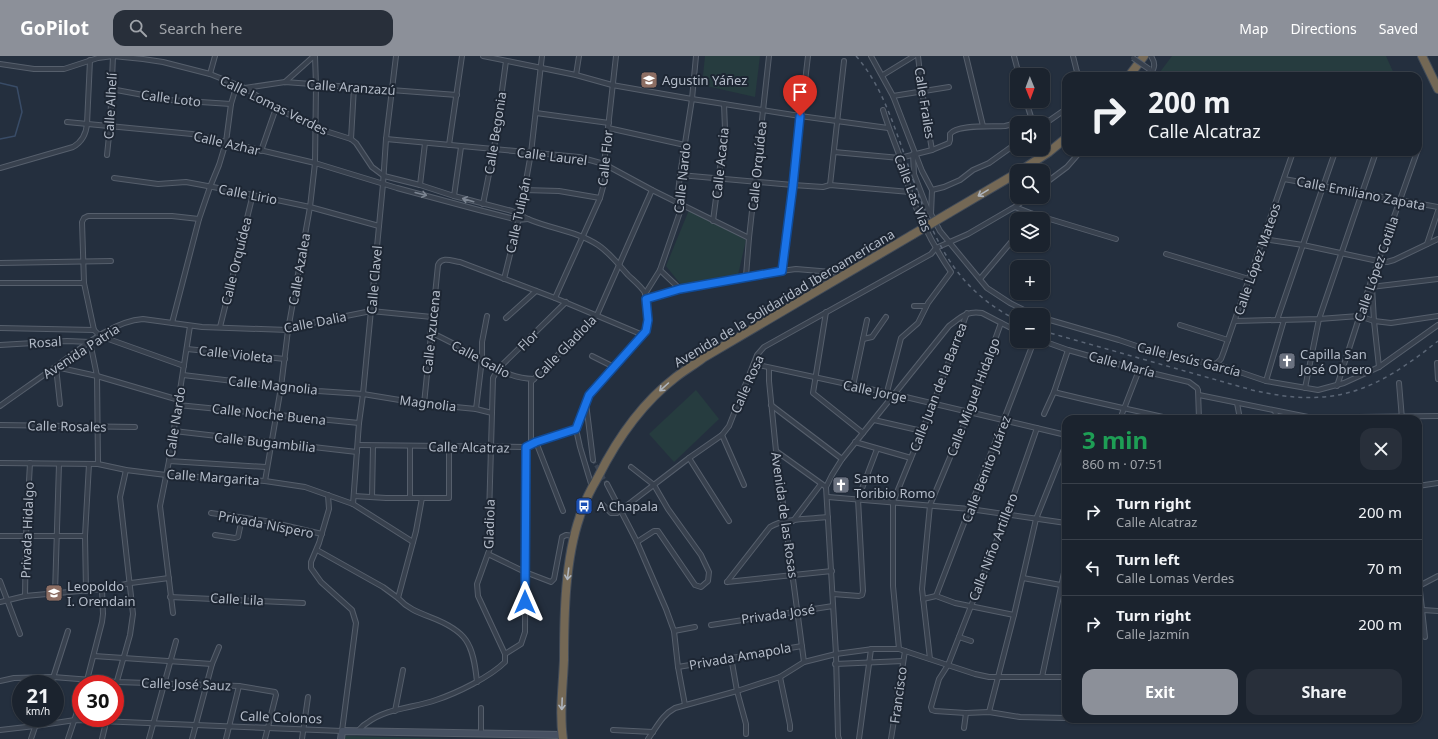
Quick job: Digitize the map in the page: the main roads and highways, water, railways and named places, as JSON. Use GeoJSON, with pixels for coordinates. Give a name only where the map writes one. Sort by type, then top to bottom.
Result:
{"type":"FeatureCollection","features":[{"type":"Feature","properties":{"kind":"highway"},"geometry":{"type":"LineString","coordinates":[[1132,72],[1144,56]]}},
{"type":"Feature","properties":{"kind":"highway"},"geometry":{"type":"LineString","coordinates":[[1422,56],[1438,89]]}},
{"type":"Feature","properties":{"kind":"highway"},"geometry":{"type":"LineString","coordinates":[[1031,164],[1062,141]]}},
{"type":"Feature","properties":{"kind":"highway","name":"Avenida de la Solidaridad Iberoamericana"},"geometry":{"type":"LineString","coordinates":[[558,737],[562,706],[564,606],[575,536],[580,515],[592,487],[609,456],[633,420],[660,391],[676,377],[709,355],[1010,177]]}},
{"type":"Feature","properties":{"kind":"waterway"},"geometry":{"type":"LineString","coordinates":[[0,83],[17,87],[22,112],[15,136],[0,139]]}},
{"type":"Feature","properties":{"kind":"tunnel"},"geometry":{"type":"LineString","coordinates":[[593,460],[607,484]]}},
{"type":"Feature","properties":{"kind":"railway"},"geometry":{"type":"LineString","coordinates":[[856,56],[875,83],[885,103],[926,216],[952,264],[969,285],[990,304],[1010,316]]}},
{"type":"Feature","properties":{"kind":"railway"},"geometry":{"type":"LineString","coordinates":[[1050,333],[1252,390],[1307,398],[1352,392],[1373,384],[1415,359],[1438,341]]}},
{"type":"Feature","properties":{"kind":"place","name":"Agustin Yáñez"},"geometry":{"type":"Point","coordinates":[649,80]}},
{"type":"Feature","properties":{"kind":"place","name":"Capilla San José Obrero"},"geometry":{"type":"Point","coordinates":[1287,361]}},
{"type":"Feature","properties":{"kind":"place","name":"Santo Toribio Romo"},"geometry":{"type":"Point","coordinates":[841,485]}},
{"type":"Feature","properties":{"kind":"place","name":"A Chapala"},"geometry":{"type":"Point","coordinates":[584,506]}},
{"type":"Feature","properties":{"kind":"place","name":"Leopoldo I. Orendain"},"geometry":{"type":"Point","coordinates":[54,593]}}]}
